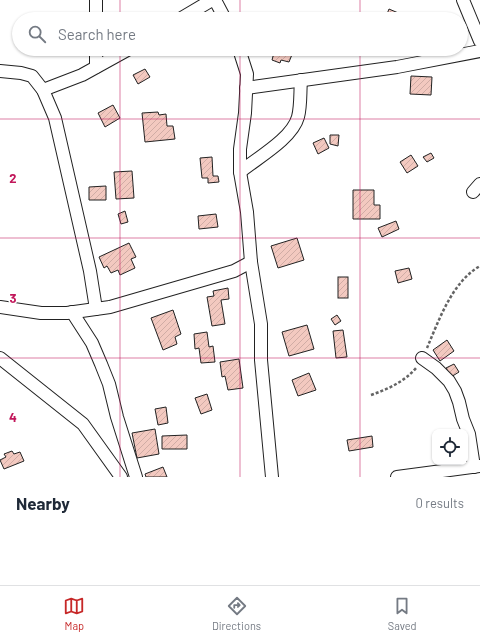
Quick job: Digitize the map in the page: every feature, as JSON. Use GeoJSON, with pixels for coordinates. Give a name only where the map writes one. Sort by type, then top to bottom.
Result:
{"type":"FeatureCollection","features":[{"type":"Feature","properties":{"kind":"street"},"geometry":{"type":"LineString","coordinates":[[96,0],[96,12]]}},
{"type":"Feature","properties":{"kind":"street"},"geometry":{"type":"LineString","coordinates":[[192,12],[213,0],[221,12]]}},
{"type":"Feature","properties":{"kind":"street"},"geometry":{"type":"LineString","coordinates":[[463,0],[468,12]]}},
{"type":"Feature","properties":{"kind":"street"},"geometry":{"type":"LineString","coordinates":[[468,12],[480,41]]}},
{"type":"Feature","properties":{"kind":"street"},"geometry":{"type":"LineString","coordinates":[[468,53],[480,51]]}},
{"type":"Feature","properties":{"kind":"street"},"geometry":{"type":"LineString","coordinates":[[96,56],[96,67]]}},
{"type":"Feature","properties":{"kind":"street"},"geometry":{"type":"LineString","coordinates":[[43,90],[82,75],[116,56]]}},
{"type":"Feature","properties":{"kind":"street"},"geometry":{"type":"LineString","coordinates":[[241,56],[247,74],[245,113],[240,149],[240,172],[247,212],[251,262],[261,324],[262,360],[272,477]]}},
{"type":"Feature","properties":{"kind":"street"},"geometry":{"type":"LineString","coordinates":[[246,88],[397,67],[454,56]]}},
{"type":"Feature","properties":{"kind":"street"},"geometry":{"type":"LineString","coordinates":[[0,71],[22,73],[32,76],[43,90],[54,118],[90,271],[96,309]]}},
{"type":"Feature","properties":{"kind":"street"},"geometry":{"type":"LineString","coordinates":[[240,172],[281,141],[292,130],[298,117],[301,80]]}},
{"type":"Feature","properties":{"kind":"street"},"geometry":{"type":"LineString","coordinates":[[0,307],[41,313],[72,312],[110,307],[210,279],[234,271],[251,262]]}},
{"type":"Feature","properties":{"kind":"street"},"geometry":{"type":"LineString","coordinates":[[72,312],[92,344],[109,384],[117,417],[136,477]]}},
{"type":"Feature","properties":{"kind":"street"},"geometry":{"type":"LineString","coordinates":[[0,358],[83,424],[121,477]]}},
{"type":"Feature","properties":{"kind":"street"},"geometry":{"type":"LineString","coordinates":[[397,477],[477,466],[469,434],[455,392],[449,381],[436,368],[422,358]]}},
{"type":"Feature","properties":{"kind":"path"},"geometry":{"type":"LineString","coordinates":[[371,395],[391,388],[408,377],[422,358],[445,309],[458,286],[471,271],[480,266]]}},
{"type":"Feature","properties":{"kind":"building"},"geometry":{"type":"Polygon","coordinates":[[[389,9],[396,12],[388,12],[389,9]]]}},
{"type":"Feature","properties":{"kind":"building"},"geometry":{"type":"Polygon","coordinates":[[[273,56],[291,56],[289,62],[281,60],[280,63],[272,60],[273,56]]]}},
{"type":"Feature","properties":{"kind":"building"},"geometry":{"type":"Polygon","coordinates":[[[145,69],[150,77],[138,84],[133,75],[145,69]]]}},
{"type":"Feature","properties":{"kind":"building"},"geometry":{"type":"Polygon","coordinates":[[[411,76],[432,77],[431,95],[410,94],[411,76]]]}},
{"type":"Feature","properties":{"kind":"building"},"geometry":{"type":"Polygon","coordinates":[[[113,105],[120,118],[105,127],[98,113],[113,105]]]}},
{"type":"Feature","properties":{"kind":"building"},"geometry":{"type":"Polygon","coordinates":[[[158,112],[159,115],[166,114],[167,126],[173,126],[175,139],[145,142],[142,113],[158,112]]]}},
{"type":"Feature","properties":{"kind":"building"},"geometry":{"type":"Polygon","coordinates":[[[330,135],[339,135],[338,146],[330,144],[330,135]]]}},
{"type":"Feature","properties":{"kind":"building"},"geometry":{"type":"Polygon","coordinates":[[[324,138],[329,148],[318,154],[313,143],[324,138]]]}},
{"type":"Feature","properties":{"kind":"building"},"geometry":{"type":"Polygon","coordinates":[[[431,153],[434,158],[427,162],[423,157],[431,153]]]}},
{"type":"Feature","properties":{"kind":"building"},"geometry":{"type":"Polygon","coordinates":[[[411,155],[418,166],[407,173],[400,162],[411,155]]]}},
{"type":"Feature","properties":{"kind":"building"},"geometry":{"type":"Polygon","coordinates":[[[212,157],[213,176],[218,176],[219,182],[208,183],[208,178],[202,178],[200,158],[212,157]]]}},
{"type":"Feature","properties":{"kind":"building"},"geometry":{"type":"Polygon","coordinates":[[[132,171],[134,198],[116,199],[114,172],[132,171]]]}},
{"type":"Feature","properties":{"kind":"building"},"geometry":{"type":"Polygon","coordinates":[[[106,186],[106,200],[89,200],[89,187],[106,186]]]}},
{"type":"Feature","properties":{"kind":"building"},"geometry":{"type":"Polygon","coordinates":[[[353,190],[374,190],[374,205],[380,205],[380,219],[353,219],[353,190]]]}},
{"type":"Feature","properties":{"kind":"building"},"geometry":{"type":"Polygon","coordinates":[[[125,211],[128,222],[121,224],[118,214],[125,211]]]}},
{"type":"Feature","properties":{"kind":"building"},"geometry":{"type":"Polygon","coordinates":[[[216,214],[218,227],[199,229],[198,216],[216,214]]]}},
{"type":"Feature","properties":{"kind":"building"},"geometry":{"type":"Polygon","coordinates":[[[396,221],[399,229],[382,237],[378,228],[396,221]]]}},
{"type":"Feature","properties":{"kind":"building"},"geometry":{"type":"Polygon","coordinates":[[[297,238],[304,260],[278,268],[271,246],[297,238]]]}},
{"type":"Feature","properties":{"kind":"building"},"geometry":{"type":"Polygon","coordinates":[[[129,243],[136,257],[131,259],[135,268],[120,275],[118,270],[111,273],[107,266],[104,268],[99,257],[129,243]]]}},
{"type":"Feature","properties":{"kind":"building"},"geometry":{"type":"Polygon","coordinates":[[[409,268],[412,279],[398,283],[395,271],[409,268]]]}},
{"type":"Feature","properties":{"kind":"building"},"geometry":{"type":"Polygon","coordinates":[[[338,277],[348,277],[348,298],[338,298],[338,277]]]}},
{"type":"Feature","properties":{"kind":"building"},"geometry":{"type":"Polygon","coordinates":[[[228,288],[229,299],[221,300],[225,324],[212,326],[207,297],[214,296],[213,291],[228,288]]]}},
{"type":"Feature","properties":{"kind":"building"},"geometry":{"type":"Polygon","coordinates":[[[173,310],[181,334],[175,337],[177,344],[163,350],[151,318],[173,310]]]}},
{"type":"Feature","properties":{"kind":"building"},"geometry":{"type":"Polygon","coordinates":[[[337,315],[341,321],[335,325],[331,319],[337,315]]]}},
{"type":"Feature","properties":{"kind":"building"},"geometry":{"type":"Polygon","coordinates":[[[307,325],[314,349],[289,356],[282,332],[307,325]]]}},
{"type":"Feature","properties":{"kind":"building"},"geometry":{"type":"Polygon","coordinates":[[[343,330],[347,357],[336,358],[333,331],[343,330]]]}},
{"type":"Feature","properties":{"kind":"building"},"geometry":{"type":"Polygon","coordinates":[[[207,332],[209,347],[213,346],[215,362],[201,363],[199,348],[195,349],[194,334],[207,332]]]}},
{"type":"Feature","properties":{"kind":"building"},"geometry":{"type":"Polygon","coordinates":[[[447,340],[454,351],[440,361],[433,350],[447,340]]]}},
{"type":"Feature","properties":{"kind":"building"},"geometry":{"type":"Polygon","coordinates":[[[239,359],[243,388],[228,390],[225,376],[222,377],[220,362],[239,359]]]}},
{"type":"Feature","properties":{"kind":"building"},"geometry":{"type":"Polygon","coordinates":[[[454,364],[459,372],[451,377],[446,368],[454,364]]]}},
{"type":"Feature","properties":{"kind":"building"},"geometry":{"type":"Polygon","coordinates":[[[309,373],[316,390],[298,396],[292,380],[309,373]]]}},
{"type":"Feature","properties":{"kind":"building"},"geometry":{"type":"Polygon","coordinates":[[[207,394],[212,410],[201,414],[195,398],[207,394]]]}},
{"type":"Feature","properties":{"kind":"building"},"geometry":{"type":"Polygon","coordinates":[[[166,407],[168,423],[158,425],[155,409],[166,407]]]}},
{"type":"Feature","properties":{"kind":"building"},"geometry":{"type":"Polygon","coordinates":[[[155,429],[159,454],[137,458],[132,433],[155,429]]]}},
{"type":"Feature","properties":{"kind":"building"},"geometry":{"type":"Polygon","coordinates":[[[187,435],[187,449],[162,449],[162,436],[187,435]]]}},
{"type":"Feature","properties":{"kind":"building"},"geometry":{"type":"Polygon","coordinates":[[[372,436],[373,447],[349,451],[347,440],[372,436]]]}},
{"type":"Feature","properties":{"kind":"building"},"geometry":{"type":"Polygon","coordinates":[[[12,451],[14,454],[20,452],[24,461],[4,469],[0,460],[6,457],[4,454],[12,451]]]}},
{"type":"Feature","properties":{"kind":"building"},"geometry":{"type":"Polygon","coordinates":[[[163,467],[167,477],[146,477],[145,474],[163,467]]]}}]}
